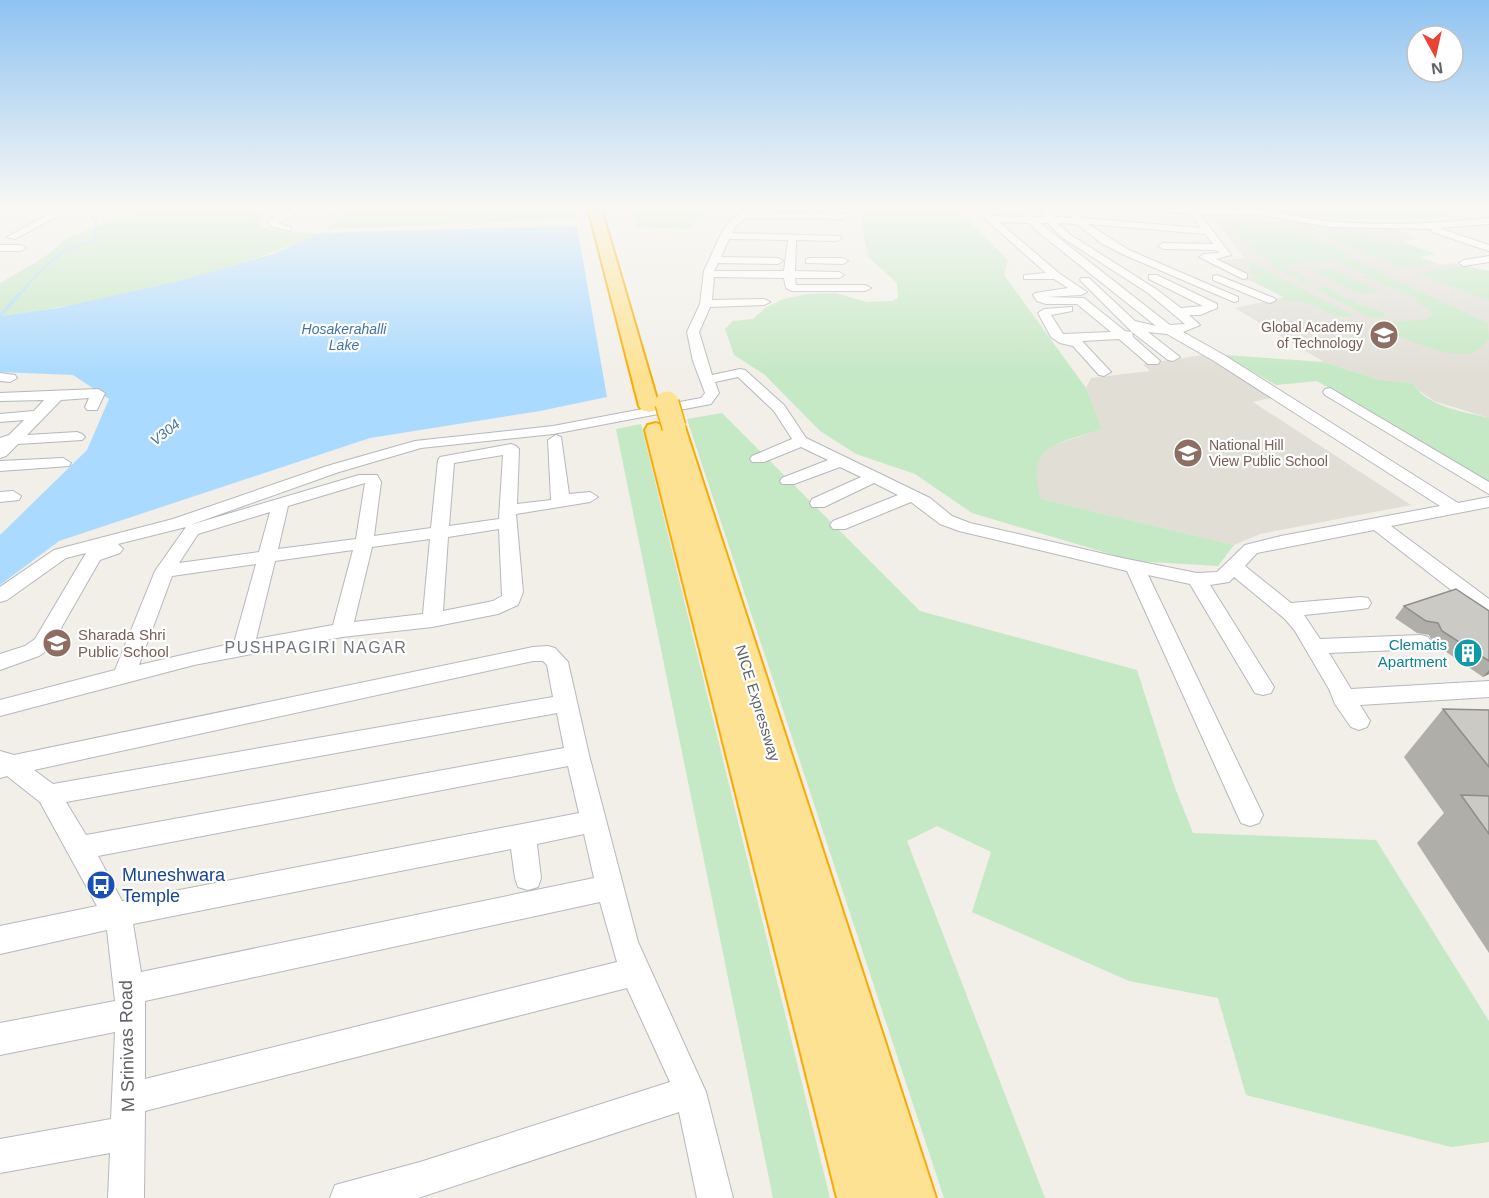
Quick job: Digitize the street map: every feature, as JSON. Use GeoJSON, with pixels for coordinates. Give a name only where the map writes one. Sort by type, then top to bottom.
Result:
{"type":"FeatureCollection","features":[{"type":"Feature","properties":{"kind":"highway","name":"NICE Expressway"},"geometry":{"type":"LineString","coordinates":[[613,264],[662,411],[910,1198]]}},
{"type":"Feature","properties":{"kind":"highway"},"geometry":{"type":"LineString","coordinates":[[623,264],[656,369]]}},
{"type":"Feature","properties":{"kind":"highway","name":"NICE Expressway"},"geometry":{"type":"LineString","coordinates":[[662,411],[863,1198]]}},
{"type":"Feature","properties":{"kind":"street"},"geometry":{"type":"LineString","coordinates":[[0,596],[60,554],[179,523],[344,466],[420,444],[554,430],[706,401],[711,397],[693,332],[706,304],[713,264]]}},
{"type":"Feature","properties":{"kind":"street"},"geometry":{"type":"LineString","coordinates":[[792,264],[790,287],[796,289],[865,288]]}},
{"type":"Feature","properties":{"kind":"street"},"geometry":{"type":"LineString","coordinates":[[1042,264],[1089,308],[1153,361]]}},
{"type":"Feature","properties":{"kind":"street"},"geometry":{"type":"LineString","coordinates":[[1064,264],[1099,291],[1142,334],[1173,357]]}},
{"type":"Feature","properties":{"kind":"street"},"geometry":{"type":"LineString","coordinates":[[1085,264],[1171,330],[1219,358],[1456,509]]}},
{"type":"Feature","properties":{"kind":"street"},"geometry":{"type":"LineString","coordinates":[[1109,264],[1152,291],[1194,325],[1171,330],[1144,328],[1132,324]]}},
{"type":"Feature","properties":{"kind":"street"},"geometry":{"type":"LineString","coordinates":[[1129,264],[1213,306],[1202,310],[1178,312]]}},
{"type":"Feature","properties":{"kind":"street"},"geometry":{"type":"LineString","coordinates":[[1154,264],[1234,299]]}},
{"type":"Feature","properties":{"kind":"street"},"geometry":{"type":"LineString","coordinates":[[1218,264],[1250,280]]}},
{"type":"Feature","properties":{"kind":"street"},"geometry":{"type":"LineString","coordinates":[[1207,273],[1270,300]]}},
{"type":"Feature","properties":{"kind":"street"},"geometry":{"type":"LineString","coordinates":[[709,280],[790,274],[838,275]]}},
{"type":"Feature","properties":{"kind":"street"},"geometry":{"type":"LineString","coordinates":[[1028,277],[1056,276]]}},
{"type":"Feature","properties":{"kind":"street"},"geometry":{"type":"LineString","coordinates":[[709,280],[747,286]]}},
{"type":"Feature","properties":{"kind":"street"},"geometry":{"type":"LineString","coordinates":[[1074,294],[1099,291]]}},
{"type":"Feature","properties":{"kind":"street"},"geometry":{"type":"LineString","coordinates":[[706,304],[764,302]]}},
{"type":"Feature","properties":{"kind":"street"},"geometry":{"type":"LineString","coordinates":[[1089,308],[1044,313],[1059,339],[1065,343],[1077,343],[1104,372]]}},
{"type":"Feature","properties":{"kind":"street"},"geometry":{"type":"LineString","coordinates":[[1059,339],[1142,334]]}},
{"type":"Feature","properties":{"kind":"street"},"geometry":{"type":"LineString","coordinates":[[707,380],[740,374],[748,378],[779,408],[801,441],[924,502],[946,520],[1135,567],[1197,579],[1222,578],[1251,549],[1281,541],[1489,502]]}},
{"type":"Feature","properties":{"kind":"street"},"geometry":{"type":"LineString","coordinates":[[1330,392],[1489,489]]}},
{"type":"Feature","properties":{"kind":"street"},"geometry":{"type":"LineString","coordinates":[[0,397],[98,393],[92,407]]}},
{"type":"Feature","properties":{"kind":"street"},"geometry":{"type":"LineString","coordinates":[[0,453],[6,440],[38,415],[57,396]]}},
{"type":"Feature","properties":{"kind":"street"},"geometry":{"type":"LineString","coordinates":[[0,418],[38,415]]}},
{"type":"Feature","properties":{"kind":"street"},"geometry":{"type":"LineString","coordinates":[[432,620],[446,460],[556,440],[593,430],[604,422]]}},
{"type":"Feature","properties":{"kind":"street"},"geometry":{"type":"LineString","coordinates":[[6,440],[77,437]]}},
{"type":"Feature","properties":{"kind":"street"},"geometry":{"type":"LineString","coordinates":[[556,440],[561,500]]}},
{"type":"Feature","properties":{"kind":"street"},"geometry":{"type":"LineString","coordinates":[[758,459],[801,441]]}},
{"type":"Feature","properties":{"kind":"street"},"geometry":{"type":"LineString","coordinates":[[0,708],[194,658],[342,630],[432,620],[498,607],[511,600],[513,592],[508,517],[511,449]]}},
{"type":"Feature","properties":{"kind":"street"},"geometry":{"type":"LineString","coordinates":[[788,481],[840,461]]}},
{"type":"Feature","properties":{"kind":"street"},"geometry":{"type":"LineString","coordinates":[[0,466],[63,463]]}},
{"type":"Feature","properties":{"kind":"street"},"geometry":{"type":"LineString","coordinates":[[0,662],[32,651],[42,644],[93,556],[371,478],[373,482],[364,542],[342,630]]}},
{"type":"Feature","properties":{"kind":"street"},"geometry":{"type":"LineString","coordinates":[[818,503],[872,478]]}},
{"type":"Feature","properties":{"kind":"street"},"geometry":{"type":"LineString","coordinates":[[164,571],[440,531],[508,517],[556,504],[561,500],[590,496]]}},
{"type":"Feature","properties":{"kind":"street"},"geometry":{"type":"LineString","coordinates":[[839,525],[911,496]]}},
{"type":"Feature","properties":{"kind":"street"},"geometry":{"type":"LineString","coordinates":[[243,649],[280,505]]}},
{"type":"Feature","properties":{"kind":"street"},"geometry":{"type":"LineString","coordinates":[[1377,524],[1489,609]]}},
{"type":"Feature","properties":{"kind":"street"},"geometry":{"type":"LineString","coordinates":[[124,675],[164,571],[192,530]]}},
{"type":"Feature","properties":{"kind":"street"},"geometry":{"type":"LineString","coordinates":[[1233,566],[1288,610],[1302,626],[1340,688],[1343,698],[1359,721]]}},
{"type":"Feature","properties":{"kind":"street"},"geometry":{"type":"LineString","coordinates":[[1135,567],[1250,815]]}},
{"type":"Feature","properties":{"kind":"street"},"geometry":{"type":"LineString","coordinates":[[1197,579],[1263,687]]}},
{"type":"Feature","properties":{"kind":"street"},"geometry":{"type":"LineString","coordinates":[[1288,610],[1361,603]]}},
{"type":"Feature","properties":{"kind":"street"},"geometry":{"type":"LineString","coordinates":[[1315,646],[1421,642]]}},
{"type":"Feature","properties":{"kind":"street"},"geometry":{"type":"LineString","coordinates":[[2,763],[342,696],[533,654],[548,653],[557,662],[577,755],[634,972],[690,1092],[715,1198]]}},
{"type":"Feature","properties":{"kind":"street"},"geometry":{"type":"LineString","coordinates":[[1343,698],[1489,689]]}},
{"type":"Feature","properties":{"kind":"street"},"geometry":{"type":"LineString","coordinates":[[49,795],[566,703]]}},
{"type":"Feature","properties":{"kind":"street"},"geometry":{"type":"LineString","coordinates":[[80,848],[577,755]]}},
{"type":"Feature","properties":{"kind":"street","name":"M Srinivas Road"},"geometry":{"type":"LineString","coordinates":[[2,763],[49,795],[80,848],[122,931],[130,1001],[126,1198]]}},
{"type":"Feature","properties":{"kind":"street"},"geometry":{"type":"LineString","coordinates":[[0,940],[115,915],[523,837],[595,821]]}},
{"type":"Feature","properties":{"kind":"street"},"geometry":{"type":"LineString","coordinates":[[523,837],[528,878]]}},
{"type":"Feature","properties":{"kind":"street"},"geometry":{"type":"LineString","coordinates":[[0,1039],[130,1001],[611,887]]}},
{"type":"Feature","properties":{"kind":"street"},"geometry":{"type":"LineString","coordinates":[[129,1099],[634,972]]}},
{"type":"Feature","properties":{"kind":"street"},"geometry":{"type":"LineString","coordinates":[[348,1198],[420,1180],[690,1092]]}},
{"type":"Feature","properties":{"kind":"street"},"geometry":{"type":"LineString","coordinates":[[0,1156],[127,1132]]}},
{"type":"Feature","properties":{"kind":"shaded area","name":"Global Academy of Technology"},"geometry":{"type":"Polygon","coordinates":[[[1213,264],[1455,264],[1489,271],[1489,418],[1434,401],[1418,390],[1413,383],[1380,380],[1324,362],[1235,308],[1285,297],[1213,264]]]}},
{"type":"Feature","properties":{"kind":"shaded area","name":"National Hill View Public School"},"geometry":{"type":"Polygon","coordinates":[[[1209,354],[1275,397],[1253,402],[1411,505],[1260,534],[1234,545],[1041,499],[1035,480],[1035,465],[1048,447],[1102,429],[1086,388],[1091,378],[1150,371],[1143,364],[1209,354]]]}},
{"type":"Feature","properties":{"kind":"green space"},"geometry":{"type":"Polygon","coordinates":[[[33,264],[240,264],[122,295],[0,316],[0,283],[33,264]]]}},
{"type":"Feature","properties":{"kind":"green space"},"geometry":{"type":"Polygon","coordinates":[[[876,264],[1007,264],[1004,275],[1086,388],[1102,429],[1059,443],[1041,456],[1037,467],[1037,481],[1041,499],[1234,545],[1218,566],[1134,561],[972,513],[915,474],[856,454],[820,431],[765,375],[734,355],[725,329],[733,321],[753,319],[765,308],[783,299],[807,294],[835,293],[867,302],[892,301],[898,298],[897,283],[876,264]]]}},
{"type":"Feature","properties":{"kind":"green space"},"geometry":{"type":"Polygon","coordinates":[[[1249,264],[1254,264],[1354,316],[1334,315],[1308,303],[1279,299],[1285,298],[1250,279],[1258,277],[1248,272],[1251,271],[1249,264]]]}},
{"type":"Feature","properties":{"kind":"green space"},"geometry":{"type":"Polygon","coordinates":[[[1272,264],[1294,264],[1282,265],[1312,281],[1320,282],[1305,283],[1273,267],[1272,264]]]}},
{"type":"Feature","properties":{"kind":"green space"},"geometry":{"type":"Polygon","coordinates":[[[1344,264],[1362,264],[1487,323],[1489,339],[1475,351],[1466,354],[1430,348],[1384,330],[1378,326],[1384,323],[1428,319],[1433,315],[1430,310],[1414,302],[1421,301],[1408,294],[1401,295],[1405,293],[1363,277],[1368,275],[1344,264]]]}},
{"type":"Feature","properties":{"kind":"green space"},"geometry":{"type":"Polygon","coordinates":[[[1393,264],[1431,264],[1403,268],[1393,264]]]}},
{"type":"Feature","properties":{"kind":"green space"},"geometry":{"type":"Polygon","coordinates":[[[1464,266],[1489,271],[1489,301],[1418,273],[1464,266]]]}},
{"type":"Feature","properties":{"kind":"green space"},"geometry":{"type":"Polygon","coordinates":[[[1333,269],[1380,292],[1359,294],[1313,270],[1333,269]]]}},
{"type":"Feature","properties":{"kind":"green space"},"geometry":{"type":"Polygon","coordinates":[[[1314,288],[1331,288],[1328,289],[1347,299],[1356,299],[1350,300],[1379,311],[1387,317],[1369,317],[1314,288]]]}},
{"type":"Feature","properties":{"kind":"green space"},"geometry":{"type":"Polygon","coordinates":[[[1224,355],[1324,362],[1380,380],[1413,383],[1427,398],[1436,403],[1489,418],[1489,483],[1317,381],[1276,385],[1224,355]]]}},
{"type":"Feature","properties":{"kind":"green space"},"geometry":{"type":"Polygon","coordinates":[[[722,413],[920,611],[1137,670],[1175,788],[1193,833],[1376,840],[1489,1021],[1489,1142],[1451,1147],[1246,1095],[1218,998],[1129,981],[972,912],[991,852],[937,826],[907,841],[1045,1198],[944,1198],[687,419],[722,413]]]}},
{"type":"Feature","properties":{"kind":"green space"},"geometry":{"type":"Polygon","coordinates":[[[641,424],[830,1198],[773,1198],[616,429],[641,424]]]}},
{"type":"Feature","properties":{"kind":"water","name":"Hosakerahalli Lake"},"geometry":{"type":"Polygon","coordinates":[[[239,264],[584,264],[607,397],[540,411],[370,438],[59,541],[0,585],[0,535],[87,450],[109,399],[73,375],[0,372],[0,316],[58,308],[179,281],[239,264]]]}},
{"type":"Feature","properties":{"kind":"building"},"geometry":{"type":"Polygon","coordinates":[[[1456,589],[1489,611],[1489,661],[1442,631],[1438,623],[1426,621],[1404,606],[1456,589]]]}},
{"type":"Feature","properties":{"kind":"building"},"geometry":{"type":"Polygon","coordinates":[[[1443,709],[1489,710],[1489,767],[1443,709]]]}},
{"type":"Feature","properties":{"kind":"building"},"geometry":{"type":"Polygon","coordinates":[[[1461,795],[1489,796],[1489,834],[1461,795]]]}},
{"type":"Feature","properties":{"kind":"waterway","name":"V304"},"geometry":{"type":"LineString","coordinates":[[18,296],[48,264]]}},
{"type":"Feature","properties":{"kind":"waterway","name":"V304"},"geometry":{"type":"LineString","coordinates":[[0,316],[19,294]]}},
{"type":"Feature","properties":{"kind":"place","name":"Global Academy of Technology"},"geometry":{"type":"Point","coordinates":[1384,335]}},
{"type":"Feature","properties":{"kind":"place","name":"National Hill View Public School"},"geometry":{"type":"Point","coordinates":[1188,453]}},
{"type":"Feature","properties":{"kind":"place","name":"Sharada Shri Public School"},"geometry":{"type":"Point","coordinates":[57,643]}},
{"type":"Feature","properties":{"kind":"place","name":"Clematis Apartment"},"geometry":{"type":"Point","coordinates":[1468,653]}},
{"type":"Feature","properties":{"kind":"place","name":"Muneshwara Temple"},"geometry":{"type":"Point","coordinates":[101,885]}},
{"type":"Feature","properties":{"kind":"district","name":"PUSHPAGIRI NAGAR"},"geometry":{"type":"Point","coordinates":[316,647]}}]}
